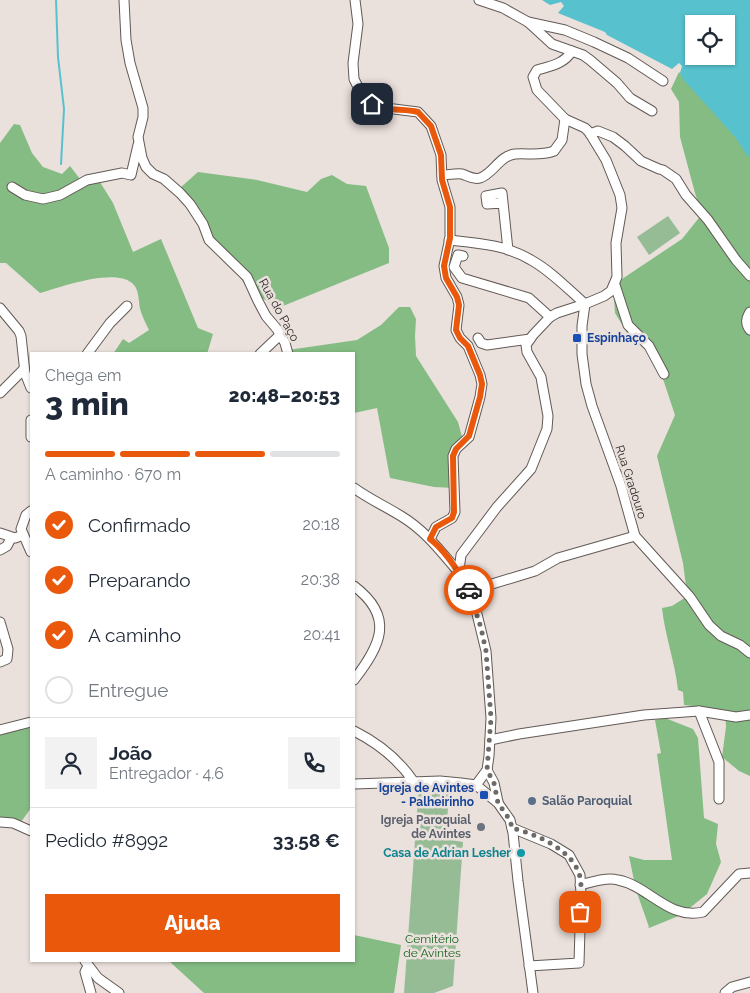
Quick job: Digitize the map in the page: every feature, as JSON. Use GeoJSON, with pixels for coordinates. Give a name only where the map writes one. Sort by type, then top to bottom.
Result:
{"type":"FeatureCollection","features":[{"type":"Feature","properties":{"kind":"street","name":"Rua do Paço"},"geometry":{"type":"LineString","coordinates":[[12,187],[25,195],[43,199],[60,196],[88,180],[122,173],[131,175],[139,142],[143,108],[130,63],[126,40],[124,0]]}},
{"type":"Feature","properties":{"kind":"street"},"geometry":{"type":"LineString","coordinates":[[356,0],[358,24],[353,63],[354,79],[359,89],[368,100],[378,107],[414,111],[423,116],[431,126],[436,138],[441,155],[442,180],[450,207],[449,240],[444,266],[446,278],[459,305],[456,330],[460,338],[468,346],[482,384],[469,436],[456,449],[453,456],[454,512],[452,518],[436,527],[430,539]]}},
{"type":"Feature","properties":{"kind":"street"},"geometry":{"type":"LineString","coordinates":[[479,0],[503,8],[528,22],[552,44],[590,60],[617,83],[630,98],[652,110]]}},
{"type":"Feature","properties":{"kind":"street"},"geometry":{"type":"LineString","coordinates":[[528,22],[565,30],[603,46],[628,58],[663,81]]}},
{"type":"Feature","properties":{"kind":"street"},"geometry":{"type":"LineString","coordinates":[[461,576],[461,555],[497,507],[531,469],[547,429],[548,416],[541,377],[527,352],[526,345],[550,317],[557,312],[604,296],[611,291],[617,277],[616,243],[622,208],[606,160],[585,128],[565,119],[537,90],[533,77],[537,70],[557,64],[569,56],[572,51]]}},
{"type":"Feature","properties":{"kind":"street"},"geometry":{"type":"LineString","coordinates":[[442,175],[462,174],[470,178],[478,178],[484,176],[506,157],[516,154],[525,155],[554,151],[562,140],[565,119]]}},
{"type":"Feature","properties":{"kind":"street"},"geometry":{"type":"LineString","coordinates":[[590,134],[598,131],[613,137],[641,161],[659,170],[663,170],[676,179],[686,195],[708,220],[736,260],[750,276]]}},
{"type":"Feature","properties":{"kind":"street","name":"Rua do Paço"},"geometry":{"type":"LineString","coordinates":[[139,142],[146,167],[180,193],[203,224],[209,240],[247,277],[258,301],[280,335],[287,352]]}},
{"type":"Feature","properties":{"kind":"street"},"geometry":{"type":"LineString","coordinates":[[503,203],[508,250]]}},
{"type":"Feature","properties":{"kind":"street"},"geometry":{"type":"LineString","coordinates":[[449,240],[501,247],[531,260],[585,304]]}},
{"type":"Feature","properties":{"kind":"street"},"geometry":{"type":"LineString","coordinates":[[463,256],[458,255],[454,267],[462,278],[529,298],[550,317]]}},
{"type":"Feature","properties":{"kind":"street"},"geometry":{"type":"LineString","coordinates":[[454,292],[460,286],[462,278]]}},
{"type":"Feature","properties":{"kind":"street"},"geometry":{"type":"LineString","coordinates":[[615,285],[628,325],[650,346],[664,374]]}},
{"type":"Feature","properties":{"kind":"street","name":"Rua Gradouro"},"geometry":{"type":"LineString","coordinates":[[585,304],[582,326],[582,354],[586,384],[621,486],[635,536],[690,597],[710,625],[721,636],[750,652]]}},
{"type":"Feature","properties":{"kind":"street"},"geometry":{"type":"LineString","coordinates":[[89,352],[127,306]]}},
{"type":"Feature","properties":{"kind":"street"},"geometry":{"type":"LineString","coordinates":[[0,308],[21,336],[24,369],[30,385]]}},
{"type":"Feature","properties":{"kind":"street"},"geometry":{"type":"LineString","coordinates":[[750,312],[746,318],[746,324],[750,330]]}},
{"type":"Feature","properties":{"kind":"street"},"geometry":{"type":"LineString","coordinates":[[262,352],[280,335]]}},
{"type":"Feature","properties":{"kind":"street"},"geometry":{"type":"LineString","coordinates":[[478,338],[481,343],[487,345],[530,339]]}},
{"type":"Feature","properties":{"kind":"street"},"geometry":{"type":"LineString","coordinates":[[0,393],[24,369]]}},
{"type":"Feature","properties":{"kind":"street"},"geometry":{"type":"LineString","coordinates":[[355,489],[401,516],[430,539],[443,552],[461,576],[469,591],[486,651],[491,718],[487,770],[476,785]]}},
{"type":"Feature","properties":{"kind":"street"},"geometry":{"type":"LineString","coordinates":[[30,512],[22,522],[21,529],[30,549]]}},
{"type":"Feature","properties":{"kind":"street"},"geometry":{"type":"LineString","coordinates":[[0,533],[11,538],[24,534]]}},
{"type":"Feature","properties":{"kind":"street"},"geometry":{"type":"LineString","coordinates":[[469,591],[535,571],[558,558],[635,536]]}},
{"type":"Feature","properties":{"kind":"street"},"geometry":{"type":"LineString","coordinates":[[0,550],[7,546],[11,538]]}},
{"type":"Feature","properties":{"kind":"street"},"geometry":{"type":"LineString","coordinates":[[355,587],[374,606],[378,613],[380,624],[376,648],[355,679]]}},
{"type":"Feature","properties":{"kind":"street"},"geometry":{"type":"LineString","coordinates":[[0,622],[8,649],[7,659],[0,662]]}},
{"type":"Feature","properties":{"kind":"street"},"geometry":{"type":"LineString","coordinates":[[490,740],[632,717],[698,712],[736,717],[750,715]]}},
{"type":"Feature","properties":{"kind":"street"},"geometry":{"type":"LineString","coordinates":[[698,712],[718,762],[718,799]]}},
{"type":"Feature","properties":{"kind":"street"},"geometry":{"type":"LineString","coordinates":[[0,730],[30,722]]}},
{"type":"Feature","properties":{"kind":"street"},"geometry":{"type":"LineString","coordinates":[[355,732],[383,749],[403,767],[414,782]]}},
{"type":"Feature","properties":{"kind":"street"},"geometry":{"type":"LineString","coordinates":[[487,770],[494,783],[498,803]]}},
{"type":"Feature","properties":{"kind":"street"},"geometry":{"type":"LineString","coordinates":[[355,784],[440,781],[476,785],[498,803],[510,820],[512,828],[533,993]]}},
{"type":"Feature","properties":{"kind":"street"},"geometry":{"type":"LineString","coordinates":[[0,822],[13,823],[30,831]]}},
{"type":"Feature","properties":{"kind":"street"},"geometry":{"type":"LineString","coordinates":[[512,828],[551,844],[569,855],[580,875],[579,963],[529,966]]}},
{"type":"Feature","properties":{"kind":"street"},"geometry":{"type":"LineString","coordinates":[[580,885],[617,879],[629,883],[659,903],[685,914],[696,914],[703,912],[739,874],[750,873]]}},
{"type":"Feature","properties":{"kind":"street"},"geometry":{"type":"LineString","coordinates":[[86,964],[84,972],[91,993]]}},
{"type":"Feature","properties":{"kind":"street"},"geometry":{"type":"LineString","coordinates":[[86,964],[98,978],[119,993]]}},
{"type":"Feature","properties":{"kind":"street"},"geometry":{"type":"LineString","coordinates":[[725,993],[732,988],[750,982]]}},
{"type":"Feature","properties":{"kind":"green space"},"geometry":{"type":"Polygon","coordinates":[[[679,72],[749,149],[750,158],[750,776],[739,771],[722,757],[726,727],[725,710],[684,705],[683,692],[678,690],[662,608],[672,606],[686,597],[686,586],[683,563],[657,456],[675,415],[662,376],[638,335],[629,336],[615,313],[614,298],[622,279],[682,239],[702,214],[680,137],[679,102],[671,89],[679,72]]]}},
{"type":"Feature","properties":{"kind":"green space"},"geometry":{"type":"Polygon","coordinates":[[[14,124],[20,125],[32,153],[43,167],[62,174],[70,166],[80,179],[98,179],[113,203],[133,252],[161,239],[198,328],[213,334],[208,352],[114,352],[123,339],[129,343],[149,330],[141,312],[134,285],[116,277],[103,278],[75,283],[40,293],[6,263],[0,263],[0,143],[14,124]]]}},
{"type":"Feature","properties":{"kind":"green space"},"geometry":{"type":"Polygon","coordinates":[[[198,172],[257,180],[307,192],[321,179],[332,175],[347,184],[366,186],[389,248],[389,263],[278,308],[264,299],[256,301],[180,188],[198,172]]]}},
{"type":"Feature","properties":{"kind":"green space"},"geometry":{"type":"Polygon","coordinates":[[[668,216],[680,233],[649,255],[637,237],[668,216]]]}},
{"type":"Feature","properties":{"kind":"green space"},"geometry":{"type":"Polygon","coordinates":[[[399,307],[410,307],[416,319],[416,356],[458,422],[464,444],[452,450],[454,488],[434,487],[390,478],[377,408],[355,413],[355,352],[288,352],[288,350],[357,340],[381,325],[399,307]]]}},
{"type":"Feature","properties":{"kind":"green space"},"geometry":{"type":"Polygon","coordinates":[[[665,718],[693,729],[698,738],[704,818],[718,824],[716,844],[721,862],[707,894],[681,915],[648,928],[636,890],[629,856],[644,860],[672,860],[657,754],[661,753],[655,720],[665,718]]]}},
{"type":"Feature","properties":{"kind":"green space"},"geometry":{"type":"Polygon","coordinates":[[[30,720],[30,809],[21,822],[0,819],[0,725],[30,720]]]}},
{"type":"Feature","properties":{"kind":"green space","name":"Cemitério de Avintes"},"geometry":{"type":"Polygon","coordinates":[[[419,785],[449,791],[446,839],[463,842],[453,986],[434,993],[404,993],[419,785]]]}},
{"type":"Feature","properties":{"kind":"green space"},"geometry":{"type":"Polygon","coordinates":[[[355,935],[401,945],[394,993],[204,993],[170,962],[355,962],[355,935]]]}},
{"type":"Feature","properties":{"kind":"water"},"geometry":{"type":"Polygon","coordinates":[[[542,0],[750,0],[750,159],[735,137],[683,79],[680,73],[682,66],[679,63],[672,69],[607,35],[605,32],[558,13],[564,6],[561,2],[550,5],[542,0]]]}},
{"type":"Feature","properties":{"kind":"waterway"},"geometry":{"type":"LineString","coordinates":[[56,0],[58,57],[64,109],[61,164]]}},
{"type":"Feature","properties":{"kind":"way so far"},"geometry":{"type":"LineString","coordinates":[[469,590],[486,651],[491,718],[487,770],[494,783],[498,803],[510,820],[512,828],[530,834],[569,855],[580,875],[580,912]]}},
{"type":"Feature","properties":{"kind":"place","name":"Espinhaço"},"geometry":{"type":"Point","coordinates":[577,338]}},
{"type":"Feature","properties":{"kind":"place","name":"Igreja de Avintes - Palheirinho"},"geometry":{"type":"Point","coordinates":[484,795]}},
{"type":"Feature","properties":{"kind":"place","name":"Salão Paroquial"},"geometry":{"type":"Point","coordinates":[532,801]}},
{"type":"Feature","properties":{"kind":"place","name":"Igreja Paroquial de Avintes"},"geometry":{"type":"Point","coordinates":[481,827]}},
{"type":"Feature","properties":{"kind":"place","name":"Casa de Adrian Lesher"},"geometry":{"type":"Point","coordinates":[521,853]}},
{"type":"Feature","properties":{"kind":"route"},"geometry":{"type":"LineString","coordinates":[[372,104],[387,109],[405,109],[418,112],[431,126],[441,155],[442,180],[450,207],[450,238],[444,266],[446,278],[457,297],[459,305],[456,330],[460,338],[468,346],[482,384],[469,436],[456,449],[453,456],[454,512],[452,518],[436,527],[430,539],[443,552],[469,590]]}}]}
